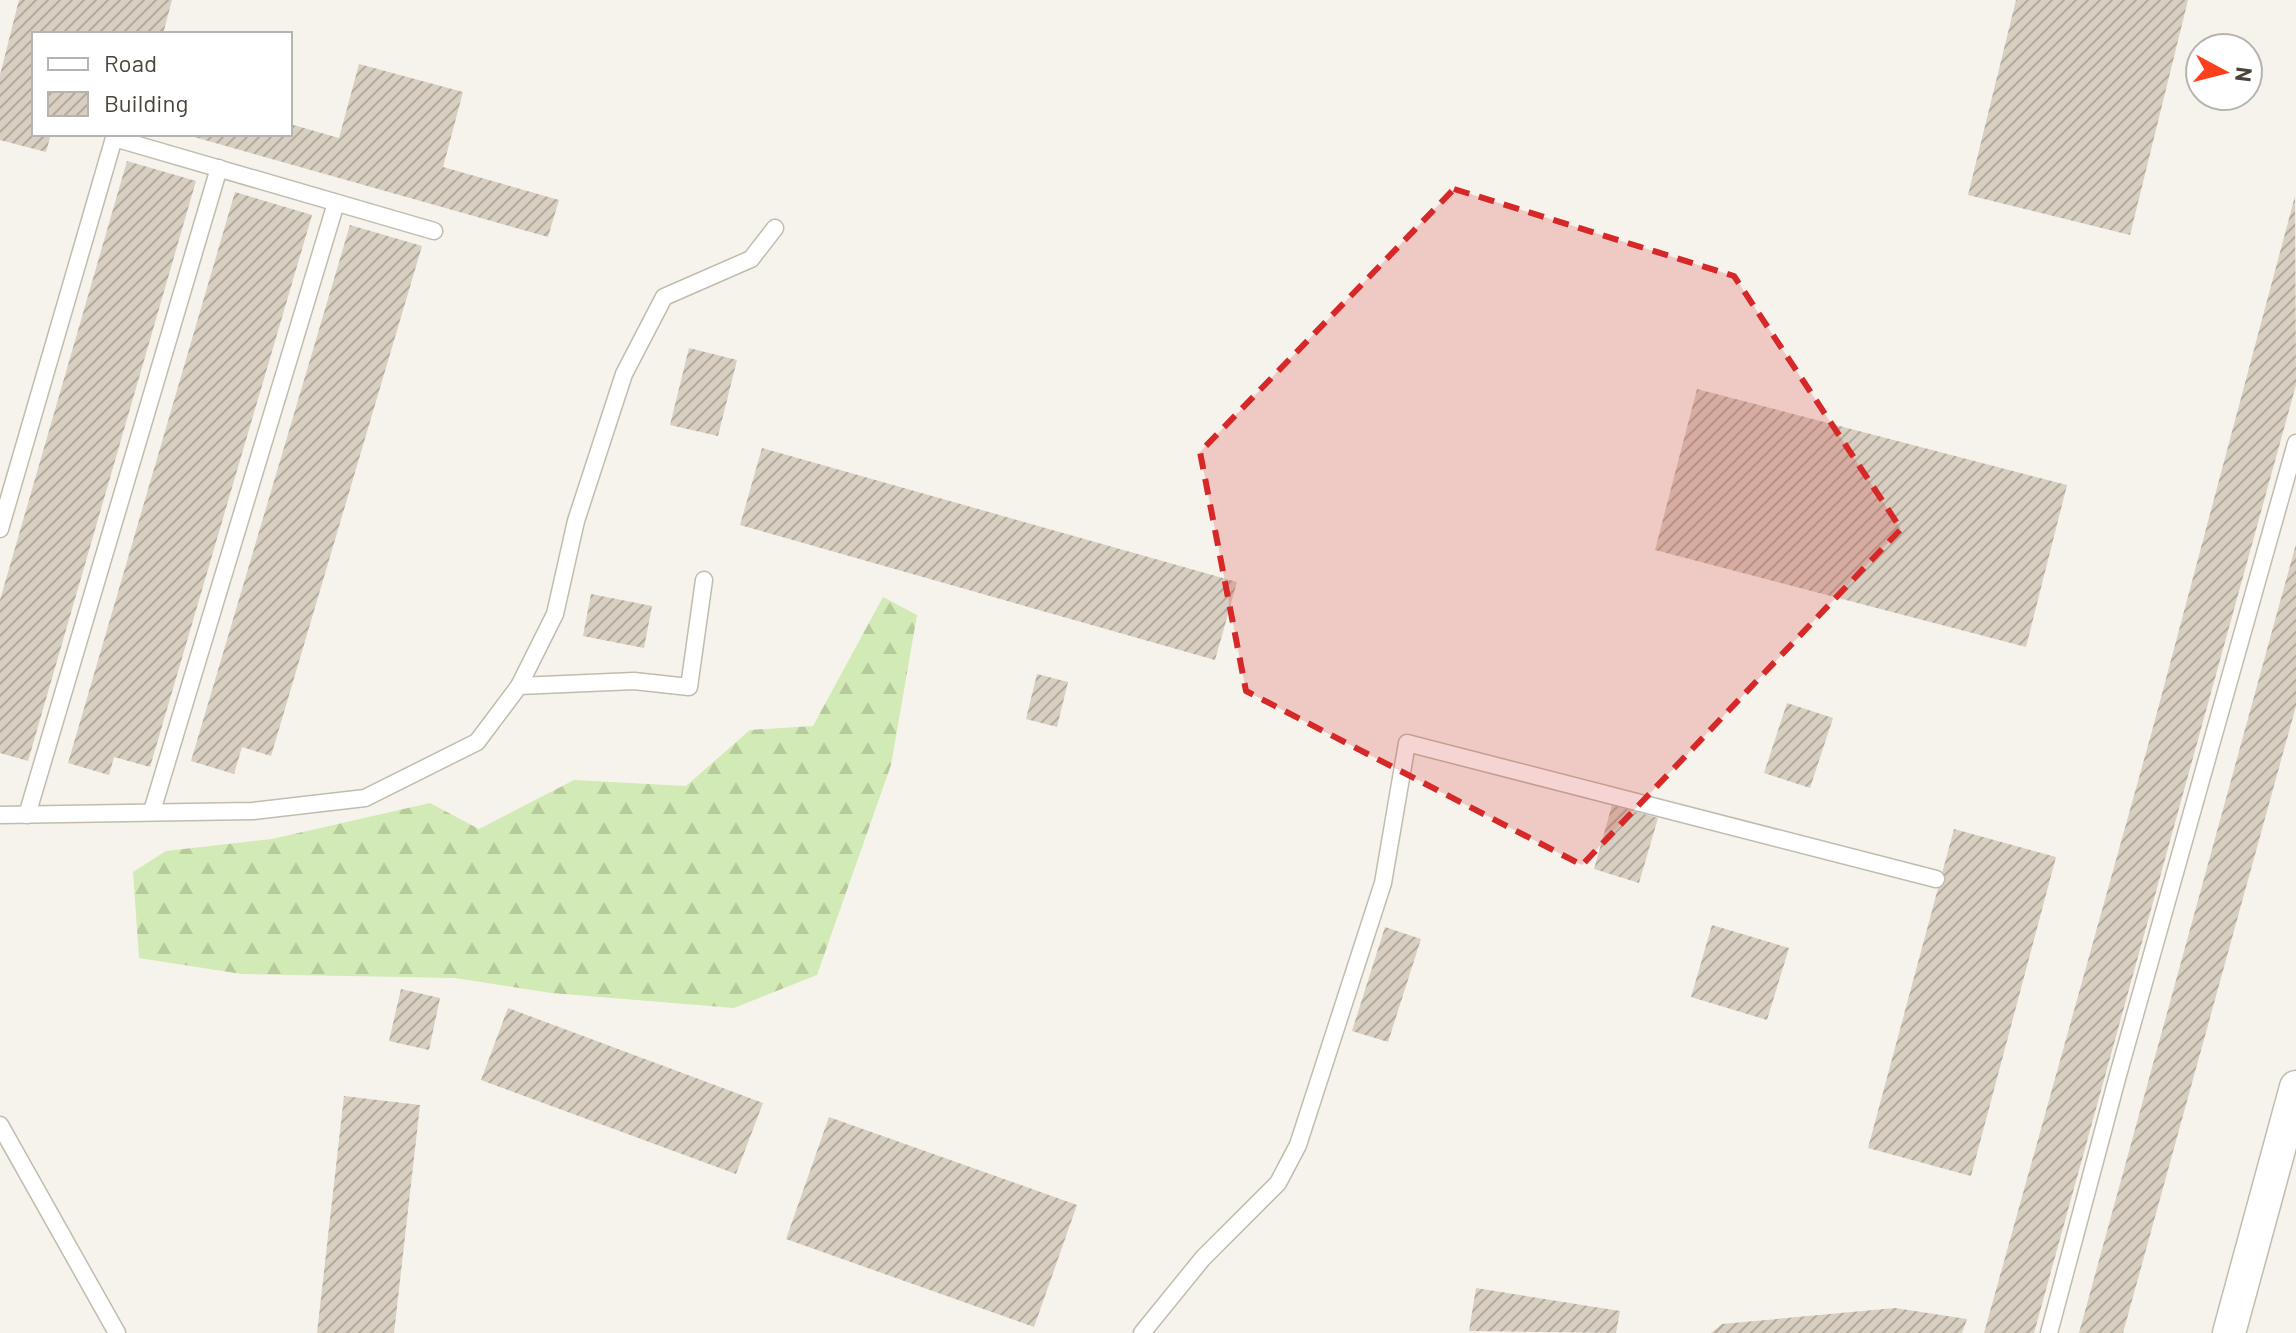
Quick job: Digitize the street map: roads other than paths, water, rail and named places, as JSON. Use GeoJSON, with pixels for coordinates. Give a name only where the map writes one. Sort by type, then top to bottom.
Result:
{"type":"FeatureCollection","features":[{"type":"Feature","properties":{"kind":"street"},"geometry":{"type":"LineString","coordinates":[[2229,1333],[2296,1087]]}},
{"type":"Feature","properties":{"kind":"lane"},"geometry":{"type":"LineString","coordinates":[[0,529],[114,138],[434,231]]}},
{"type":"Feature","properties":{"kind":"lane"},"geometry":{"type":"LineString","coordinates":[[27,815],[219,168]]}},
{"type":"Feature","properties":{"kind":"lane"},"geometry":{"type":"LineString","coordinates":[[152,811],[336,203]]}},
{"type":"Feature","properties":{"kind":"lane"},"geometry":{"type":"LineString","coordinates":[[0,815],[253,811],[365,798],[477,742],[519,686],[555,614],[576,521],[624,374],[664,297],[751,259],[775,228]]}},
{"type":"Feature","properties":{"kind":"lane"},"geometry":{"type":"LineString","coordinates":[[2049,1333],[2122,1059],[2296,443]]}},
{"type":"Feature","properties":{"kind":"lane"},"geometry":{"type":"LineString","coordinates":[[519,686],[634,681],[689,687],[704,580]]}},
{"type":"Feature","properties":{"kind":"lane"},"geometry":{"type":"LineString","coordinates":[[1142,1333],[1203,1258],[1278,1183],[1298,1145],[1383,883],[1407,743],[1936,879]]}},
{"type":"Feature","properties":{"kind":"lane"},"geometry":{"type":"LineString","coordinates":[[0,1125],[117,1333]]}}]}
